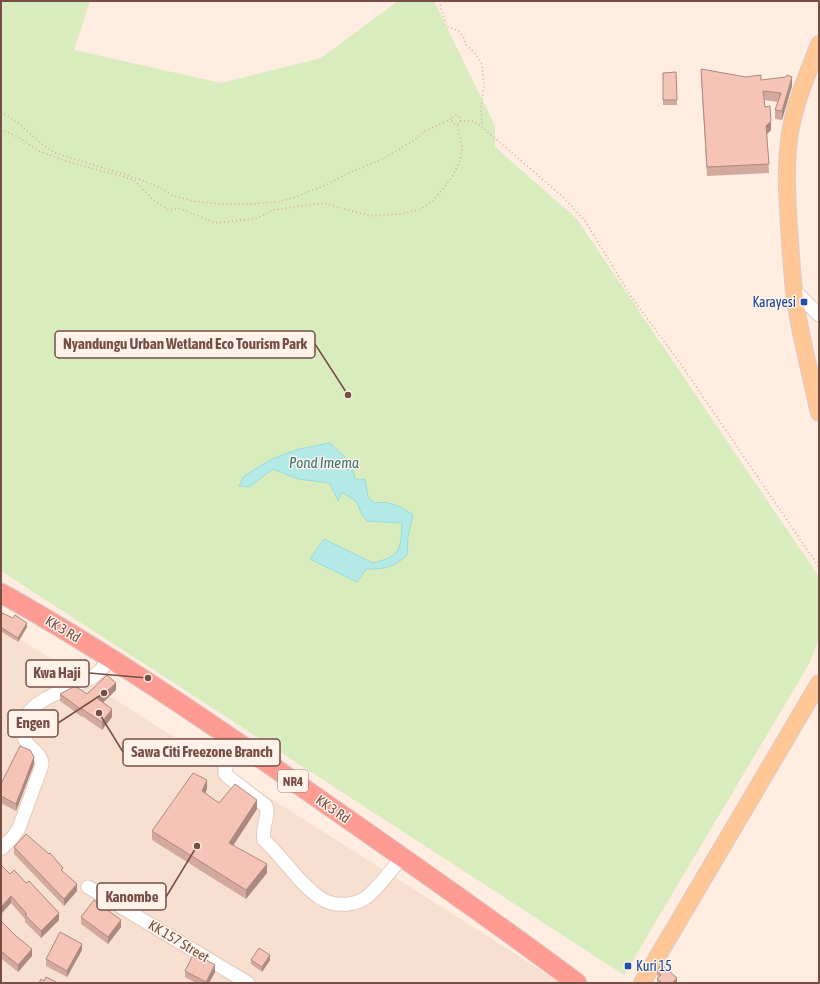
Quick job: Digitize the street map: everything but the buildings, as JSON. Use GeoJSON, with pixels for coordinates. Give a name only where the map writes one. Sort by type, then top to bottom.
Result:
{"type":"FeatureCollection","features":[{"type":"Feature","properties":{"kind":"highway","name":"KK 3 Rd"},"geometry":{"type":"LineString","coordinates":[[1,593],[51,621],[111,658],[238,743],[402,856],[577,983]]}},
{"type":"Feature","properties":{"kind":"main road"},"geometry":{"type":"LineString","coordinates":[[819,44],[796,106],[790,132],[786,184],[794,290],[807,361],[819,413]]}},
{"type":"Feature","properties":{"kind":"main road"},"geometry":{"type":"LineString","coordinates":[[642,983],[819,683]]}},
{"type":"Feature","properties":{"kind":"street"},"geometry":{"type":"LineString","coordinates":[[794,290],[819,315]]}},
{"type":"Feature","properties":{"kind":"street"},"geometry":{"type":"LineString","coordinates":[[1,849],[19,828],[42,765],[39,756],[24,739],[23,729],[26,718],[35,706],[46,697],[93,677],[111,658]]}},
{"type":"Feature","properties":{"kind":"street"},"geometry":{"type":"LineString","coordinates":[[238,743],[225,769],[225,773],[266,806],[267,813],[262,830],[264,840],[320,899],[336,904],[360,902],[369,896],[402,856]]}},
{"type":"Feature","properties":{"kind":"street","name":"KK 157 Street"},"geometry":{"type":"LineString","coordinates":[[88,887],[248,983]]}},
{"type":"Feature","properties":{"kind":"path"},"geometry":{"type":"LineString","coordinates":[[442,1],[440,6],[447,27],[458,30],[464,38],[466,45],[475,53],[482,64],[484,86],[481,106],[482,126]]}},
{"type":"Feature","properties":{"kind":"path"},"geometry":{"type":"LineString","coordinates":[[1,112],[18,123],[55,153],[136,178],[159,187],[172,195],[192,201],[219,204],[278,202],[296,197],[328,184],[348,173],[384,159],[413,141],[425,131],[451,119],[452,116],[459,116],[460,121]]}},
{"type":"Feature","properties":{"kind":"path"},"geometry":{"type":"LineString","coordinates":[[451,119],[452,123],[457,124]]}},
{"type":"Feature","properties":{"kind":"path"},"geometry":{"type":"LineString","coordinates":[[457,124],[460,121],[473,122],[482,126],[563,197],[585,221],[632,298],[680,363],[819,567]]}},
{"type":"Feature","properties":{"kind":"path"},"geometry":{"type":"LineString","coordinates":[[1,129],[18,137],[39,151],[65,161],[128,178],[134,181],[153,200],[168,210],[179,208],[215,223],[258,218],[273,210],[323,202],[373,216],[399,214],[419,210],[434,201],[452,176],[460,161],[462,146],[457,124]]}},
{"type":"Feature","properties":{"kind":"shaded area"},"geometry":{"type":"Polygon","coordinates":[[[1,627],[561,983],[1,983],[1,627]]]}},
{"type":"Feature","properties":{"kind":"green space"},"geometry":{"type":"Polygon","coordinates":[[[1,1],[90,1],[74,50],[221,83],[321,58],[398,1],[434,1],[495,126],[495,147],[576,218],[819,577],[819,639],[809,664],[624,975],[1,571],[1,1]]]}},
{"type":"Feature","properties":{"kind":"water","name":"Pond Imema"},"geometry":{"type":"Polygon","coordinates":[[[330,443],[350,462],[355,478],[359,480],[365,479],[368,497],[375,503],[390,503],[413,515],[408,537],[407,555],[397,563],[388,567],[366,569],[357,582],[310,559],[324,539],[373,563],[389,558],[394,555],[400,546],[402,523],[367,521],[361,513],[357,502],[342,492],[338,501],[330,483],[298,479],[273,469],[249,487],[239,486],[244,476],[272,459],[299,449],[330,443]]]}},
{"type":"Feature","properties":{"kind":"place","name":"Karayesi"},"geometry":{"type":"Point","coordinates":[804,302]}},
{"type":"Feature","properties":{"kind":"place","name":"Nyandungu Urban Wetland Eco Tourism Park"},"geometry":{"type":"Point","coordinates":[348,395]}},
{"type":"Feature","properties":{"kind":"place","name":"Kwa Haji"},"geometry":{"type":"Point","coordinates":[148,678]}},
{"type":"Feature","properties":{"kind":"place","name":"Engen"},"geometry":{"type":"Point","coordinates":[104,693]}},
{"type":"Feature","properties":{"kind":"place","name":"Sawa Citi Freezone Branch"},"geometry":{"type":"Point","coordinates":[99,713]}},
{"type":"Feature","properties":{"kind":"place","name":"Kanombe"},"geometry":{"type":"Point","coordinates":[197,846]}},
{"type":"Feature","properties":{"kind":"place","name":"Kuri 15"},"geometry":{"type":"Point","coordinates":[628,966]}}]}
